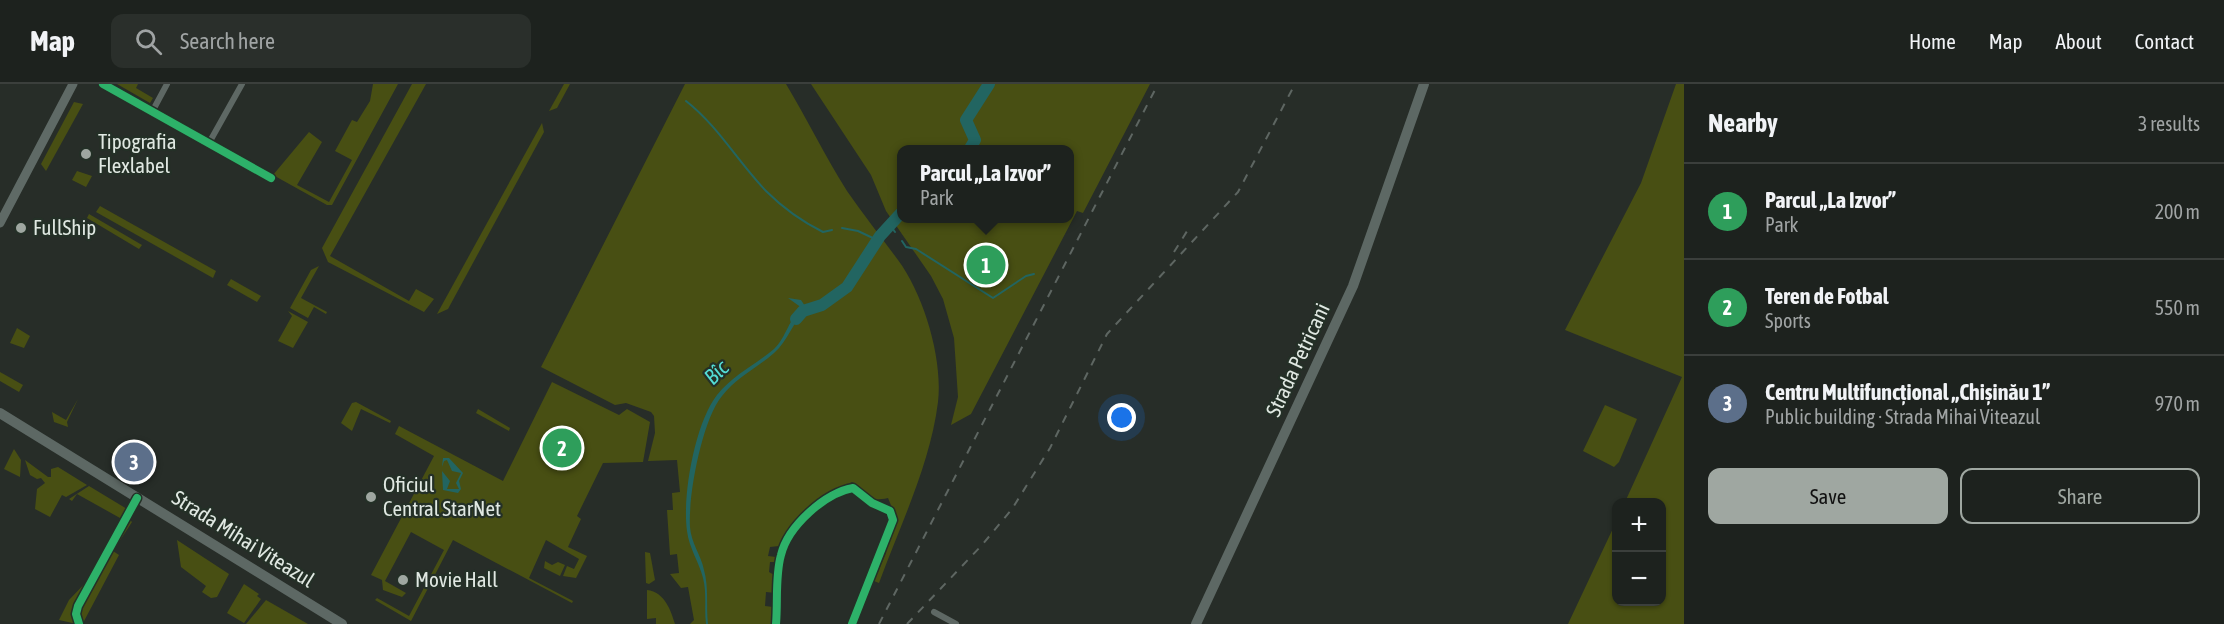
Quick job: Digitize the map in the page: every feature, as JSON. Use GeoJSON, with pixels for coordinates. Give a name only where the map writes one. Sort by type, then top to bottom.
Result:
{"type":"FeatureCollection","features":[{"type":"Feature","properties":{"kind":"main road","name":"Strada Petricani"},"geometry":{"type":"LineString","coordinates":[[1416,104],[1419,84]]}},
{"type":"Feature","properties":{"kind":"main road","name":"Strada Petricani"},"geometry":{"type":"LineString","coordinates":[[1196,624],[1353,286],[1424,84]]}},
{"type":"Feature","properties":{"kind":"main road"},"geometry":{"type":"LineString","coordinates":[[0,223],[74,85]]}},
{"type":"Feature","properties":{"kind":"main road","name":"Strada Mihai Viteazul"},"geometry":{"type":"LineString","coordinates":[[0,413],[342,624]]}},
{"type":"Feature","properties":{"kind":"street"},"geometry":{"type":"LineString","coordinates":[[103,84],[271,178]]}},
{"type":"Feature","properties":{"kind":"street"},"geometry":{"type":"LineString","coordinates":[[152,112],[167,84]]}},
{"type":"Feature","properties":{"kind":"street"},"geometry":{"type":"LineString","coordinates":[[209,143],[242,84]]}},
{"type":"Feature","properties":{"kind":"street"},"geometry":{"type":"LineString","coordinates":[[776,624],[778,578],[781,554],[786,544],[815,508],[854,488],[872,503],[890,511],[893,520],[852,624]]}},
{"type":"Feature","properties":{"kind":"street"},"geometry":{"type":"LineString","coordinates":[[79,624],[76,614],[78,606],[137,498]]}},
{"type":"Feature","properties":{"kind":"street"},"geometry":{"type":"LineString","coordinates":[[934,612],[956,624]]}},
{"type":"Feature","properties":{"kind":"green space"},"geometry":{"type":"Polygon","coordinates":[[[117,84],[138,84],[136,88],[153,98],[150,103],[117,84]]]}},
{"type":"Feature","properties":{"kind":"green space"},"geometry":{"type":"Polygon","coordinates":[[[373,84],[398,84],[332,205],[327,205],[273,175],[309,132],[322,142],[297,185],[329,202],[352,160],[335,151],[352,120],[357,122],[370,101],[373,84]]]}},
{"type":"Feature","properties":{"kind":"green space"},"geometry":{"type":"Polygon","coordinates":[[[412,84],[426,84],[330,256],[409,301],[416,289],[434,299],[424,312],[328,262],[322,248],[412,84]]]}},
{"type":"Feature","properties":{"kind":"green space"},"geometry":{"type":"Polygon","coordinates":[[[564,84],[570,84],[557,108],[549,111],[564,84]]]}},
{"type":"Feature","properties":{"kind":"green space"},"geometry":{"type":"Polygon","coordinates":[[[685,84],[786,84],[847,191],[907,274],[930,328],[938,367],[938,402],[922,471],[879,583],[874,581],[886,553],[889,535],[895,527],[895,515],[888,498],[869,498],[858,485],[852,482],[822,499],[788,536],[785,535],[779,546],[770,547],[768,556],[776,557],[775,562],[770,562],[769,572],[776,576],[776,593],[766,592],[765,606],[773,607],[772,624],[690,624],[694,620],[688,587],[681,588],[670,574],[679,573],[677,554],[670,555],[667,510],[673,510],[672,493],[680,492],[677,460],[648,461],[655,433],[654,416],[651,412],[626,403],[615,405],[541,367],[685,84]]]}},
{"type":"Feature","properties":{"kind":"green space"},"geometry":{"type":"Polygon","coordinates":[[[811,84],[1150,84],[1083,213],[1077,211],[1074,217],[1074,145],[897,145],[897,223],[1071,223],[971,414],[951,425],[958,397],[954,338],[943,299],[931,276],[886,211],[871,175],[811,84]]]}},
{"type":"Feature","properties":{"kind":"green space"},"geometry":{"type":"Polygon","coordinates":[[[1676,84],[1684,84],[1684,624],[1568,624],[1612,530],[1612,606],[1666,606],[1666,498],[1627,498],[1682,377],[1565,330],[1641,183],[1676,84]]]}},
{"type":"Feature","properties":{"kind":"green space"},"geometry":{"type":"Polygon","coordinates":[[[74,102],[83,104],[46,171],[41,164],[74,102]]]}},
{"type":"Feature","properties":{"kind":"green space"},"geometry":{"type":"Polygon","coordinates":[[[542,123],[544,132],[448,309],[437,314],[542,123]]]}},
{"type":"Feature","properties":{"kind":"green space"},"geometry":{"type":"Polygon","coordinates":[[[77,171],[92,176],[86,187],[72,180],[77,171]]]}},
{"type":"Feature","properties":{"kind":"green space"},"geometry":{"type":"Polygon","coordinates":[[[100,206],[216,271],[213,278],[96,212],[100,206]]]}},
{"type":"Feature","properties":{"kind":"green space"},"geometry":{"type":"Polygon","coordinates":[[[89,214],[142,245],[139,249],[87,218],[89,214]]]}},
{"type":"Feature","properties":{"kind":"green space"},"geometry":{"type":"Polygon","coordinates":[[[319,266],[301,298],[327,312],[326,314],[314,307],[308,318],[290,308],[311,270],[319,266]]]}},
{"type":"Feature","properties":{"kind":"green space"},"geometry":{"type":"Polygon","coordinates":[[[231,279],[261,296],[257,302],[227,285],[231,279]]]}},
{"type":"Feature","properties":{"kind":"green space"},"geometry":{"type":"Polygon","coordinates":[[[288,311],[308,322],[293,348],[278,341],[292,316],[288,311]]]}},
{"type":"Feature","properties":{"kind":"green space"},"geometry":{"type":"Polygon","coordinates":[[[17,328],[30,336],[24,348],[10,343],[17,328]]]}},
{"type":"Feature","properties":{"kind":"green space"},"geometry":{"type":"Polygon","coordinates":[[[0,372],[23,385],[19,392],[0,381],[0,372]]]}},
{"type":"Feature","properties":{"kind":"green space"},"geometry":{"type":"Polygon","coordinates":[[[552,382],[619,415],[627,409],[650,422],[643,462],[603,463],[577,516],[581,519],[568,547],[587,556],[576,578],[563,576],[567,566],[574,569],[579,559],[546,540],[529,578],[573,601],[572,603],[453,540],[411,621],[375,600],[377,598],[409,616],[444,550],[411,532],[385,581],[406,593],[402,597],[383,590],[382,580],[371,575],[434,456],[395,434],[399,426],[503,481],[552,382]]]}},
{"type":"Feature","properties":{"kind":"green space"},"geometry":{"type":"Polygon","coordinates":[[[78,399],[67,422],[68,427],[54,422],[52,412],[66,420],[78,399]]]}},
{"type":"Feature","properties":{"kind":"green space"},"geometry":{"type":"Polygon","coordinates":[[[356,402],[391,421],[390,423],[361,409],[352,431],[341,423],[352,403],[356,402]]]}},
{"type":"Feature","properties":{"kind":"green space"},"geometry":{"type":"Polygon","coordinates":[[[1605,405],[1637,419],[1619,462],[1614,467],[1583,451],[1605,405]]]}},
{"type":"Feature","properties":{"kind":"green space"},"geometry":{"type":"Polygon","coordinates":[[[478,409],[510,428],[509,431],[476,413],[478,409]]]}},
{"type":"Feature","properties":{"kind":"green space"},"geometry":{"type":"Polygon","coordinates":[[[14,449],[21,460],[20,477],[4,469],[14,449]]]}},
{"type":"Feature","properties":{"kind":"green space"},"geometry":{"type":"Polygon","coordinates":[[[25,460],[48,477],[51,477],[51,469],[58,467],[87,485],[66,497],[62,495],[50,517],[35,509],[37,489],[45,483],[41,478],[37,479],[30,475],[25,460]]]}},
{"type":"Feature","properties":{"kind":"green space"},"geometry":{"type":"Polygon","coordinates":[[[89,486],[127,509],[120,518],[77,494],[72,501],[69,499],[89,486]]]}},
{"type":"Feature","properties":{"kind":"green space"},"geometry":{"type":"Polygon","coordinates":[[[130,520],[132,522],[113,551],[119,555],[83,623],[78,617],[79,609],[130,520]]]}},
{"type":"Feature","properties":{"kind":"green space"},"geometry":{"type":"Polygon","coordinates":[[[177,540],[229,574],[217,597],[211,598],[202,592],[206,586],[181,567],[177,540]]]}},
{"type":"Feature","properties":{"kind":"green space"},"geometry":{"type":"Polygon","coordinates":[[[645,552],[650,553],[655,580],[649,584],[646,583],[645,552]]]}},
{"type":"Feature","properties":{"kind":"green space"},"geometry":{"type":"Polygon","coordinates":[[[545,561],[552,565],[558,562],[565,565],[560,576],[544,568],[545,561]]]}},
{"type":"Feature","properties":{"kind":"green space"},"geometry":{"type":"Polygon","coordinates":[[[92,576],[73,614],[77,624],[59,620],[69,600],[92,576]]]}},
{"type":"Feature","properties":{"kind":"green space"},"geometry":{"type":"Polygon","coordinates":[[[244,584],[259,594],[257,596],[261,599],[244,623],[227,613],[244,584]]]}},
{"type":"Feature","properties":{"kind":"green space"},"geometry":{"type":"Polygon","coordinates":[[[647,590],[663,598],[675,624],[656,624],[656,618],[647,619],[647,590]]]}},
{"type":"Feature","properties":{"kind":"green space"},"geometry":{"type":"Polygon","coordinates":[[[266,600],[308,624],[246,624],[266,600]]]}},
{"type":"Feature","properties":{"kind":"water"},"geometry":{"type":"Polygon","coordinates":[[[788,298],[801,300],[807,309],[779,348],[722,396],[708,422],[698,459],[691,497],[690,527],[706,577],[708,624],[706,624],[704,584],[687,531],[686,499],[692,460],[702,423],[717,395],[737,376],[774,349],[802,308],[788,298]]]}},
{"type":"Feature","properties":{"kind":"water"},"geometry":{"type":"Polygon","coordinates":[[[443,458],[449,458],[463,473],[459,481],[461,489],[458,493],[443,490],[442,471],[450,481],[447,489],[459,489],[456,483],[461,473],[452,471],[447,460],[444,461],[442,467],[443,458]]]}},
{"type":"Feature","properties":{"kind":"waterway","name":"Bîc"},"geometry":{"type":"LineString","coordinates":[[972,145],[975,140],[966,120],[989,84]]}},
{"type":"Feature","properties":{"kind":"waterway"},"geometry":{"type":"LineString","coordinates":[[686,101],[718,133],[772,197],[815,228],[823,232],[832,230]]}},
{"type":"Feature","properties":{"kind":"waterway","name":"Bîc"},"geometry":{"type":"LineString","coordinates":[[796,319],[803,311],[822,305],[847,287],[880,236],[897,217]]}},
{"type":"Feature","properties":{"kind":"waterway"},"geometry":{"type":"LineString","coordinates":[[890,225],[895,232]]}},
{"type":"Feature","properties":{"kind":"waterway"},"geometry":{"type":"LineString","coordinates":[[842,228],[858,231],[877,240]]}},
{"type":"Feature","properties":{"kind":"waterway"},"geometry":{"type":"LineString","coordinates":[[902,241],[906,247],[916,249],[993,298],[1026,276],[1034,274]]}},
{"type":"Feature","properties":{"kind":"railway"},"geometry":{"type":"LineString","coordinates":[[879,624],[1158,84]]}},
{"type":"Feature","properties":{"kind":"railway"},"geometry":{"type":"LineString","coordinates":[[907,624],[982,545],[1012,509],[1050,448],[1107,334],[1238,192],[1295,84]]}},
{"type":"Feature","properties":{"kind":"railway"},"geometry":{"type":"LineString","coordinates":[[1174,252],[1189,228]]}},
{"type":"Feature","properties":{"kind":"cycle path"},"geometry":{"type":"LineString","coordinates":[[103,84],[271,178]]}},
{"type":"Feature","properties":{"kind":"cycle path"},"geometry":{"type":"LineString","coordinates":[[776,624],[778,571],[781,555],[791,533],[809,512],[831,496],[853,488],[872,503],[890,511],[893,520],[852,624]]}},
{"type":"Feature","properties":{"kind":"cycle path"},"geometry":{"type":"LineString","coordinates":[[79,624],[76,614],[78,606],[137,498]]}},
{"type":"Feature","properties":{"kind":"place","name":"Tipografia Flexlabel"},"geometry":{"type":"Point","coordinates":[86,154]}},
{"type":"Feature","properties":{"kind":"place","name":"FullShip"},"geometry":{"type":"Point","coordinates":[21,228]}},
{"type":"Feature","properties":{"kind":"place","name":"Parcul „La Izvor”"},"geometry":{"type":"Point","coordinates":[986,265]}},
{"type":"Feature","properties":{"kind":"place","name":"Teren de Fotbal"},"geometry":{"type":"Point","coordinates":[562,448]}},
{"type":"Feature","properties":{"kind":"place","name":"Centru Multifuncțional „Chișinău 1”"},"geometry":{"type":"Point","coordinates":[134,462]}},
{"type":"Feature","properties":{"kind":"place","name":"Oficiul Central StarNet"},"geometry":{"type":"Point","coordinates":[371,497]}},
{"type":"Feature","properties":{"kind":"place","name":"Movie Hall"},"geometry":{"type":"Point","coordinates":[403,580]}}]}
